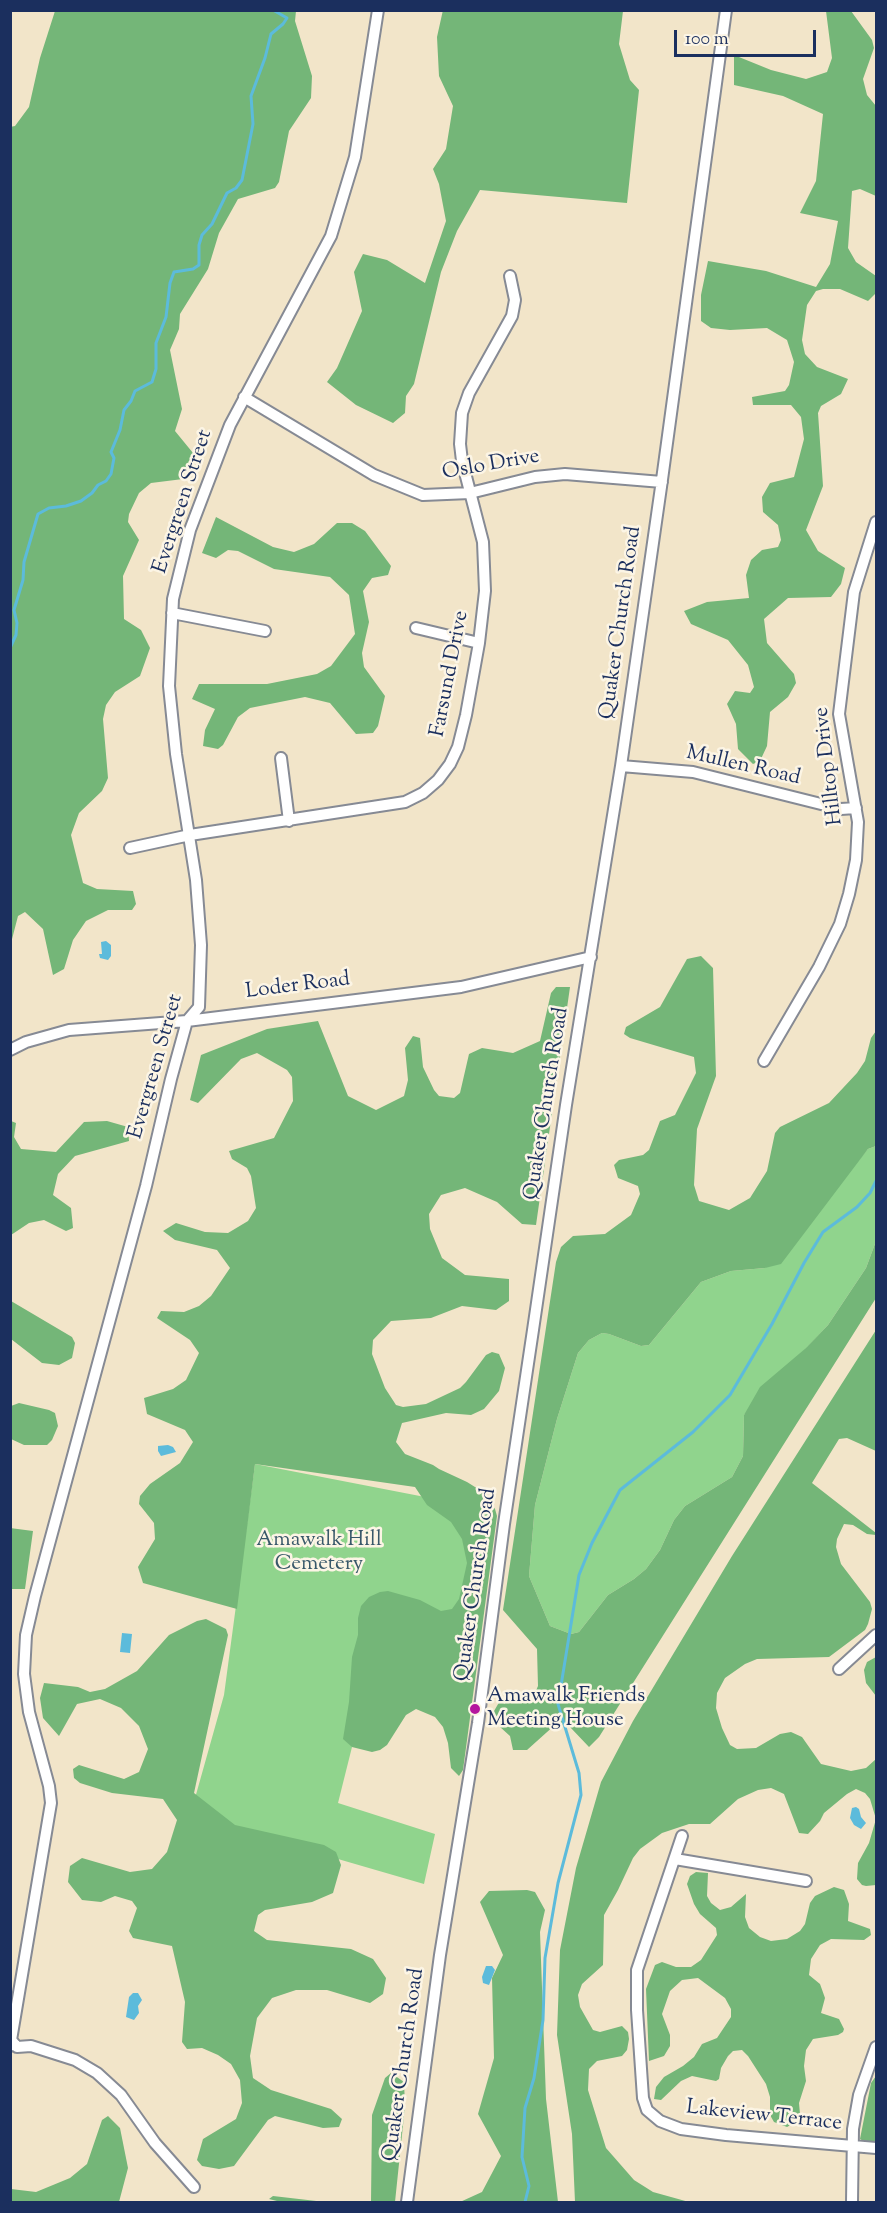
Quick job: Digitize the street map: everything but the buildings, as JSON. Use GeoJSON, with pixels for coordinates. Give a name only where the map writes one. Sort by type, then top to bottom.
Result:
{"type":"FeatureCollection","features":[{"type":"Feature","properties":{"kind":"street","name":"Evergreen Street"},"geometry":{"type":"LineString","coordinates":[[11,2043],[51,1803],[49,1786],[29,1712],[24,1674],[26,1635],[187,1021],[199,1007],[201,945],[196,880],[176,754],[170,686],[172,613],[176,587],[197,511],[230,425],[331,236],[356,157],[378,10]]}},
{"type":"Feature","properties":{"kind":"street","name":"Quaker Church Road"},"geometry":{"type":"LineString","coordinates":[[406,2202],[440,1955],[478,1722],[509,1489],[566,1105],[621,766],[726,10]]}},
{"type":"Feature","properties":{"kind":"street","name":"Farsund Drive"},"geometry":{"type":"LineString","coordinates":[[130,848],[190,835],[405,802],[423,793],[438,780],[450,764],[458,747],[466,715],[479,643],[485,591],[483,542],[460,444],[462,413],[469,393],[512,316],[515,300],[510,276]]}},
{"type":"Feature","properties":{"kind":"street","name":"Oslo Drive"},"geometry":{"type":"LineString","coordinates":[[244,397],[374,475],[423,495],[470,493],[535,477],[565,474],[662,482]]}},
{"type":"Feature","properties":{"kind":"street","name":"Hilltop Drive"},"geometry":{"type":"LineString","coordinates":[[765,1061],[819,967],[840,924],[856,860],[858,822],[839,714],[854,592],[876,522]]}},
{"type":"Feature","properties":{"kind":"street"},"geometry":{"type":"LineString","coordinates":[[172,613],[265,631]]}},
{"type":"Feature","properties":{"kind":"street"},"geometry":{"type":"LineString","coordinates":[[417,628],[479,643]]}},
{"type":"Feature","properties":{"kind":"street"},"geometry":{"type":"LineString","coordinates":[[281,758],[289,821]]}},
{"type":"Feature","properties":{"kind":"street","name":"Mullen Road"},"geometry":{"type":"LineString","coordinates":[[621,766],[693,772],[841,809],[856,808]]}},
{"type":"Feature","properties":{"kind":"street","name":"Loder Road"},"geometry":{"type":"LineString","coordinates":[[10,1050],[26,1042],[69,1030],[187,1021],[461,987],[591,957]]}},
{"type":"Feature","properties":{"kind":"street"},"geometry":{"type":"LineString","coordinates":[[839,1669],[876,1635]]}},
{"type":"Feature","properties":{"kind":"street","name":"Lakeview Terrace"},"geometry":{"type":"LineString","coordinates":[[682,1836],[637,1970],[642,2098],[647,2110],[660,2121],[681,2129],[726,2136],[876,2148]]}},
{"type":"Feature","properties":{"kind":"street"},"geometry":{"type":"LineString","coordinates":[[675,1859],[806,1881]]}},
{"type":"Feature","properties":{"kind":"street"},"geometry":{"type":"LineString","coordinates":[[11,2043],[17,2047],[31,2046],[75,2060],[97,2073],[121,2095],[155,2143],[194,2187]]}},
{"type":"Feature","properties":{"kind":"street"},"geometry":{"type":"LineString","coordinates":[[852,2202],[853,2128],[859,2095],[876,2047]]}},
{"type":"Feature","properties":{"kind":"green space"},"geometry":{"type":"Polygon","coordinates":[[[443,10],[623,11],[619,44],[630,80],[639,90],[627,203],[480,190],[457,231],[441,272],[414,384],[406,396],[405,413],[393,423],[356,405],[327,382],[337,368],[362,311],[354,272],[363,254],[387,260],[425,283],[446,221],[439,184],[433,169],[446,149],[453,106],[439,76],[437,37],[443,10]]]}},
{"type":"Feature","properties":{"kind":"green space"},"geometry":{"type":"Polygon","coordinates":[[[55,11],[296,11],[295,21],[312,76],[311,98],[289,131],[279,182],[275,188],[238,199],[219,233],[208,269],[180,314],[179,329],[170,350],[182,409],[175,431],[193,453],[192,468],[183,479],[151,483],[139,493],[129,514],[128,522],[139,540],[123,576],[124,619],[141,630],[150,648],[140,676],[115,692],[106,705],[103,719],[108,778],[102,791],[79,813],[71,835],[83,883],[97,889],[133,891],[136,904],[132,910],[108,910],[86,921],[73,940],[64,969],[53,975],[43,929],[25,912],[18,916],[11,943],[10,127],[15,126],[29,107],[40,58],[55,11]]]}},
{"type":"Feature","properties":{"kind":"green space"},"geometry":{"type":"Polygon","coordinates":[[[826,11],[851,11],[872,40],[874,48],[863,79],[867,95],[876,106],[876,196],[860,189],[852,191],[848,248],[856,262],[876,276],[876,293],[868,301],[840,289],[823,289],[816,291],[807,305],[802,340],[805,354],[817,367],[848,379],[841,394],[821,406],[818,413],[823,486],[806,530],[818,551],[845,568],[841,584],[831,597],[788,598],[764,619],[767,643],[794,674],[796,683],[788,697],[770,712],[767,746],[760,761],[753,764],[738,749],[736,724],[727,704],[735,691],[750,693],[754,687],[748,665],[728,640],[691,624],[684,611],[707,602],[749,598],[746,575],[751,560],[762,550],[778,547],[781,540],[778,525],[763,512],[762,497],[770,483],[794,477],[804,439],[801,417],[791,405],[753,405],[752,397],[785,391],[789,385],[794,362],[787,340],[767,328],[730,330],[711,328],[701,321],[701,295],[708,261],[766,271],[816,287],[830,264],[838,221],[800,213],[816,181],[823,114],[783,96],[734,85],[734,55],[771,70],[806,79],[827,72],[832,58],[826,11]]]}},
{"type":"Feature","properties":{"kind":"green space"},"geometry":{"type":"Polygon","coordinates":[[[216,517],[273,547],[294,552],[314,544],[337,523],[352,523],[365,531],[391,566],[388,575],[372,578],[363,591],[369,622],[362,653],[364,667],[385,696],[378,726],[373,733],[356,734],[330,703],[305,697],[250,708],[238,717],[223,745],[218,749],[203,746],[205,730],[215,709],[192,699],[199,684],[267,684],[317,674],[331,666],[355,634],[349,595],[330,577],[274,569],[238,551],[228,550],[216,558],[202,553],[216,517]]]}},
{"type":"Feature","properties":{"kind":"green space"},"geometry":{"type":"Polygon","coordinates":[[[701,956],[713,968],[716,1076],[697,1129],[694,1185],[699,1201],[729,1210],[750,1198],[767,1171],[775,1133],[780,1127],[829,1103],[865,1061],[871,1038],[876,1031],[876,1146],[868,1149],[781,1264],[731,1271],[701,1282],[649,1345],[641,1346],[602,1333],[589,1340],[578,1353],[557,1419],[535,1505],[529,1576],[550,1626],[571,1634],[579,1632],[608,1595],[646,1569],[660,1550],[674,1520],[685,1506],[732,1477],[743,1456],[744,1415],[760,1387],[806,1348],[828,1325],[866,1268],[876,1241],[876,1298],[599,1737],[589,1747],[570,1727],[556,1724],[527,1750],[513,1750],[510,1736],[490,1718],[501,1699],[532,1700],[538,1686],[537,1649],[503,1610],[556,1262],[561,1247],[573,1236],[605,1234],[631,1215],[640,1194],[638,1186],[618,1178],[614,1165],[619,1160],[643,1155],[649,1150],[660,1121],[675,1115],[696,1073],[694,1057],[630,1038],[624,1034],[626,1027],[660,1007],[687,959],[701,956]]]}},
{"type":"Feature","properties":{"kind":"green space"},"geometry":{"type":"Polygon","coordinates":[[[556,987],[570,987],[536,1225],[522,1224],[497,1202],[465,1188],[441,1195],[429,1214],[430,1229],[442,1258],[465,1275],[509,1279],[509,1301],[496,1310],[462,1306],[431,1318],[391,1321],[373,1340],[372,1354],[385,1388],[396,1405],[403,1407],[426,1404],[460,1388],[486,1355],[492,1352],[499,1354],[505,1368],[499,1391],[484,1409],[471,1415],[446,1413],[402,1423],[396,1442],[405,1454],[433,1465],[483,1492],[497,1516],[463,1770],[459,1776],[451,1768],[448,1743],[443,1727],[435,1717],[416,1709],[406,1715],[387,1745],[380,1750],[372,1752],[352,1747],[343,1739],[349,1702],[352,1657],[358,1635],[361,1606],[369,1597],[388,1591],[420,1600],[441,1611],[452,1609],[459,1599],[467,1563],[462,1539],[451,1522],[427,1505],[415,1487],[255,1464],[237,1609],[143,1583],[138,1567],[155,1539],[154,1523],[139,1504],[140,1496],[150,1484],[180,1463],[193,1442],[185,1430],[147,1414],[144,1398],[173,1389],[186,1380],[199,1353],[190,1340],[157,1318],[161,1311],[184,1312],[199,1306],[211,1296],[230,1268],[217,1250],[175,1240],[163,1231],[176,1223],[205,1232],[228,1233],[248,1221],[256,1208],[251,1176],[247,1168],[232,1159],[229,1151],[274,1138],[293,1101],[292,1077],[287,1070],[257,1053],[241,1059],[198,1103],[190,1100],[201,1055],[267,1029],[318,1021],[348,1096],[376,1110],[404,1096],[408,1080],[405,1048],[413,1036],[420,1038],[423,1067],[434,1090],[439,1096],[454,1098],[460,1093],[469,1054],[482,1048],[513,1053],[540,1041],[551,993],[556,987]]]}},
{"type":"Feature","properties":{"kind":"green space"},"geometry":{"type":"Polygon","coordinates":[[[11,1121],[16,1123],[14,1137],[21,1149],[56,1152],[84,1122],[107,1121],[128,1127],[129,1141],[75,1156],[58,1174],[53,1195],[71,1208],[73,1228],[66,1231],[44,1220],[29,1223],[11,1235],[11,1121]]]}},
{"type":"Feature","properties":{"kind":"green space"},"geometry":{"type":"Polygon","coordinates":[[[876,1146],[876,1241],[866,1268],[828,1325],[744,1415],[743,1456],[732,1477],[685,1506],[674,1520],[660,1550],[646,1569],[608,1595],[579,1632],[571,1634],[550,1626],[529,1576],[535,1505],[557,1419],[578,1353],[589,1340],[602,1333],[641,1346],[649,1345],[701,1282],[731,1271],[765,1268],[868,1149],[876,1146]]]}},
{"type":"Feature","properties":{"kind":"green space"},"geometry":{"type":"Polygon","coordinates":[[[11,1301],[72,1337],[75,1343],[72,1358],[59,1365],[42,1363],[11,1339],[11,1301]]]}},
{"type":"Feature","properties":{"kind":"green space"},"geometry":{"type":"Polygon","coordinates":[[[876,1330],[876,1451],[847,1438],[839,1439],[812,1483],[876,1533],[876,1535],[867,1534],[853,1525],[844,1524],[836,1547],[841,1564],[870,1602],[872,1609],[868,1624],[865,1630],[829,1657],[757,1659],[745,1664],[725,1678],[717,1693],[716,1708],[730,1745],[737,1749],[756,1748],[780,1734],[791,1732],[802,1737],[821,1764],[851,1771],[866,1768],[876,1759],[876,1819],[870,1799],[865,1793],[856,1789],[824,1813],[808,1834],[799,1833],[784,1794],[771,1788],[758,1790],[738,1799],[710,1824],[689,1824],[662,1833],[640,1849],[633,1858],[604,1915],[603,1965],[582,1984],[578,1995],[580,2007],[593,2030],[600,2032],[622,2026],[628,2032],[629,2039],[627,2050],[622,2056],[597,2061],[589,2069],[588,2090],[606,2148],[634,2180],[653,2192],[689,2202],[575,2202],[572,2134],[557,2035],[560,1950],[576,1868],[601,1782],[633,1721],[732,1556],[876,1330]]]}},
{"type":"Feature","properties":{"kind":"green space"},"geometry":{"type":"Polygon","coordinates":[[[19,1403],[55,1413],[58,1426],[52,1440],[47,1445],[24,1445],[11,1439],[11,1406],[19,1403]]]}},
{"type":"Feature","properties":{"kind":"green space","name":"Amawalk Hill Cemetery"},"geometry":{"type":"Polygon","coordinates":[[[255,1464],[492,1510],[479,1631],[361,1711],[338,1803],[435,1834],[424,1884],[190,1816],[224,1695],[255,1464]]]}},
{"type":"Feature","properties":{"kind":"green space"},"geometry":{"type":"Polygon","coordinates":[[[10,1528],[33,1531],[25,1589],[11,1589],[10,1528]]]}},
{"type":"Feature","properties":{"kind":"green space"},"geometry":{"type":"Polygon","coordinates":[[[206,1619],[226,1629],[228,1635],[194,1793],[235,1825],[324,1845],[336,1852],[341,1865],[333,1893],[312,1902],[265,1910],[258,1915],[254,1931],[267,1940],[351,1949],[373,1959],[386,1978],[383,1994],[370,2003],[327,1990],[296,1990],[272,1998],[257,2018],[250,2056],[253,2078],[271,2090],[331,2109],[342,2119],[339,2127],[323,2128],[275,2116],[268,2120],[234,2166],[219,2169],[202,2166],[197,2160],[203,2139],[236,2119],[242,2103],[240,2080],[231,2064],[218,2055],[202,2048],[187,2049],[182,2042],[185,2002],[172,1946],[133,1938],[129,1931],[137,1908],[132,1901],[115,1896],[101,1902],[82,1900],[68,1882],[70,1866],[82,1858],[130,1872],[152,1869],[167,1852],[177,1820],[163,1799],[112,1793],[80,1783],[74,1778],[73,1769],[79,1765],[124,1779],[139,1772],[148,1749],[139,1726],[121,1708],[100,1699],[77,1704],[59,1736],[43,1718],[40,1698],[44,1683],[78,1687],[90,1692],[105,1689],[137,1671],[169,1635],[206,1619]]]}},
{"type":"Feature","properties":{"kind":"green space"},"geometry":{"type":"Polygon","coordinates":[[[876,1657],[876,1696],[866,1683],[864,1670],[867,1662],[876,1657]]]}},
{"type":"Feature","properties":{"kind":"green space"},"geometry":{"type":"Polygon","coordinates":[[[876,1819],[876,1885],[866,1886],[857,1879],[858,1863],[869,1843],[876,1819]]]}},
{"type":"Feature","properties":{"kind":"green space"},"geometry":{"type":"Polygon","coordinates":[[[696,1872],[708,1873],[707,1896],[711,1903],[720,1910],[731,1907],[746,1894],[745,1917],[749,1928],[760,1937],[771,1941],[787,1939],[800,1931],[805,1924],[810,1903],[815,1896],[834,1887],[844,1890],[849,1904],[848,1921],[870,1929],[871,1935],[864,1940],[831,1939],[820,1945],[811,1959],[809,1975],[820,1984],[825,1998],[821,2013],[839,2019],[844,2029],[838,2035],[813,2039],[806,2050],[804,2066],[806,2081],[799,2103],[800,2114],[798,2121],[787,2127],[774,2122],[770,2115],[770,2097],[766,2084],[742,2050],[733,2051],[728,2056],[721,2068],[719,2079],[716,2081],[692,2076],[681,2081],[661,2100],[654,2099],[656,2087],[664,2077],[694,2057],[702,2044],[717,2038],[731,2017],[731,2009],[725,1998],[698,1978],[682,1980],[670,1991],[662,2014],[670,2035],[670,2046],[664,2056],[649,2061],[646,1989],[655,1965],[662,1962],[676,1967],[691,1967],[701,1960],[717,1935],[716,1928],[700,1914],[694,1904],[687,1884],[690,1876],[696,1872]]]}},
{"type":"Feature","properties":{"kind":"green space"},"geometry":{"type":"Polygon","coordinates":[[[527,1890],[535,1892],[545,1910],[540,1932],[546,2099],[558,2202],[460,2202],[482,2192],[501,2156],[478,2114],[494,2058],[492,1978],[503,1955],[480,1902],[489,1891],[527,1890]]]}},
{"type":"Feature","properties":{"kind":"green space"},"geometry":{"type":"Polygon","coordinates":[[[391,2073],[404,2082],[405,2106],[395,2202],[371,2202],[372,2115],[385,2078],[391,2073]]]}},
{"type":"Feature","properties":{"kind":"green space"},"geometry":{"type":"Polygon","coordinates":[[[876,2076],[876,2142],[865,2142],[860,2139],[871,2083],[876,2076]]]}},
{"type":"Feature","properties":{"kind":"green space"},"geometry":{"type":"Polygon","coordinates":[[[108,2116],[120,2128],[128,2168],[119,2202],[11,2202],[11,2189],[36,2192],[70,2178],[87,2164],[102,2120],[108,2116]]]}},
{"type":"Feature","properties":{"kind":"green space"},"geometry":{"type":"Polygon","coordinates":[[[273,2196],[325,2202],[281,2202],[269,2199],[273,2196]]]}},
{"type":"Feature","properties":{"kind":"water"},"geometry":{"type":"Polygon","coordinates":[[[106,941],[111,945],[111,956],[108,960],[100,958],[99,954],[102,954],[101,942],[106,941]]]}},
{"type":"Feature","properties":{"kind":"water"},"geometry":{"type":"Polygon","coordinates":[[[168,1445],[176,1452],[161,1456],[158,1446],[168,1445]]]}},
{"type":"Feature","properties":{"kind":"water"},"geometry":{"type":"Polygon","coordinates":[[[122,1633],[132,1634],[130,1653],[120,1652],[122,1633]]]}},
{"type":"Feature","properties":{"kind":"water"},"geometry":{"type":"Polygon","coordinates":[[[856,1807],[866,1823],[861,1829],[854,1825],[850,1818],[852,1808],[856,1807]]]}},
{"type":"Feature","properties":{"kind":"water"},"geometry":{"type":"Polygon","coordinates":[[[486,1966],[492,1966],[495,1970],[489,1985],[483,1983],[482,1977],[486,1966]]]}},
{"type":"Feature","properties":{"kind":"water"},"geometry":{"type":"Polygon","coordinates":[[[133,1993],[138,1993],[142,2000],[138,2006],[139,2013],[134,2020],[126,2017],[129,1997],[133,1993]]]}},
{"type":"Feature","properties":{"kind":"waterway"},"geometry":{"type":"LineString","coordinates":[[10,648],[16,635],[17,623],[14,610],[23,580],[24,562],[38,514],[49,508],[81,501],[98,485],[106,481],[111,474],[114,458],[111,452],[120,430],[124,410],[135,391],[152,382],[156,369],[156,343],[166,317],[170,283],[174,272],[193,269],[199,265],[199,245],[202,235],[212,224],[227,193],[236,188],[242,180],[253,124],[251,96],[271,34],[287,18],[273,10]]}},
{"type":"Feature","properties":{"kind":"waterway"},"geometry":{"type":"LineString","coordinates":[[525,2202],[529,2186],[522,2157],[525,2108],[534,2078],[543,2020],[545,1958],[558,1883],[581,1795],[579,1773],[558,1704],[579,1575],[592,1543],[620,1490],[693,1432],[730,1395],[823,1232],[857,1207],[870,1193],[876,1181]]}},
{"type":"Feature","properties":{"kind":"place","name":"Amawalk Friends Meeting House"},"geometry":{"type":"Point","coordinates":[475,1709]}}]}
